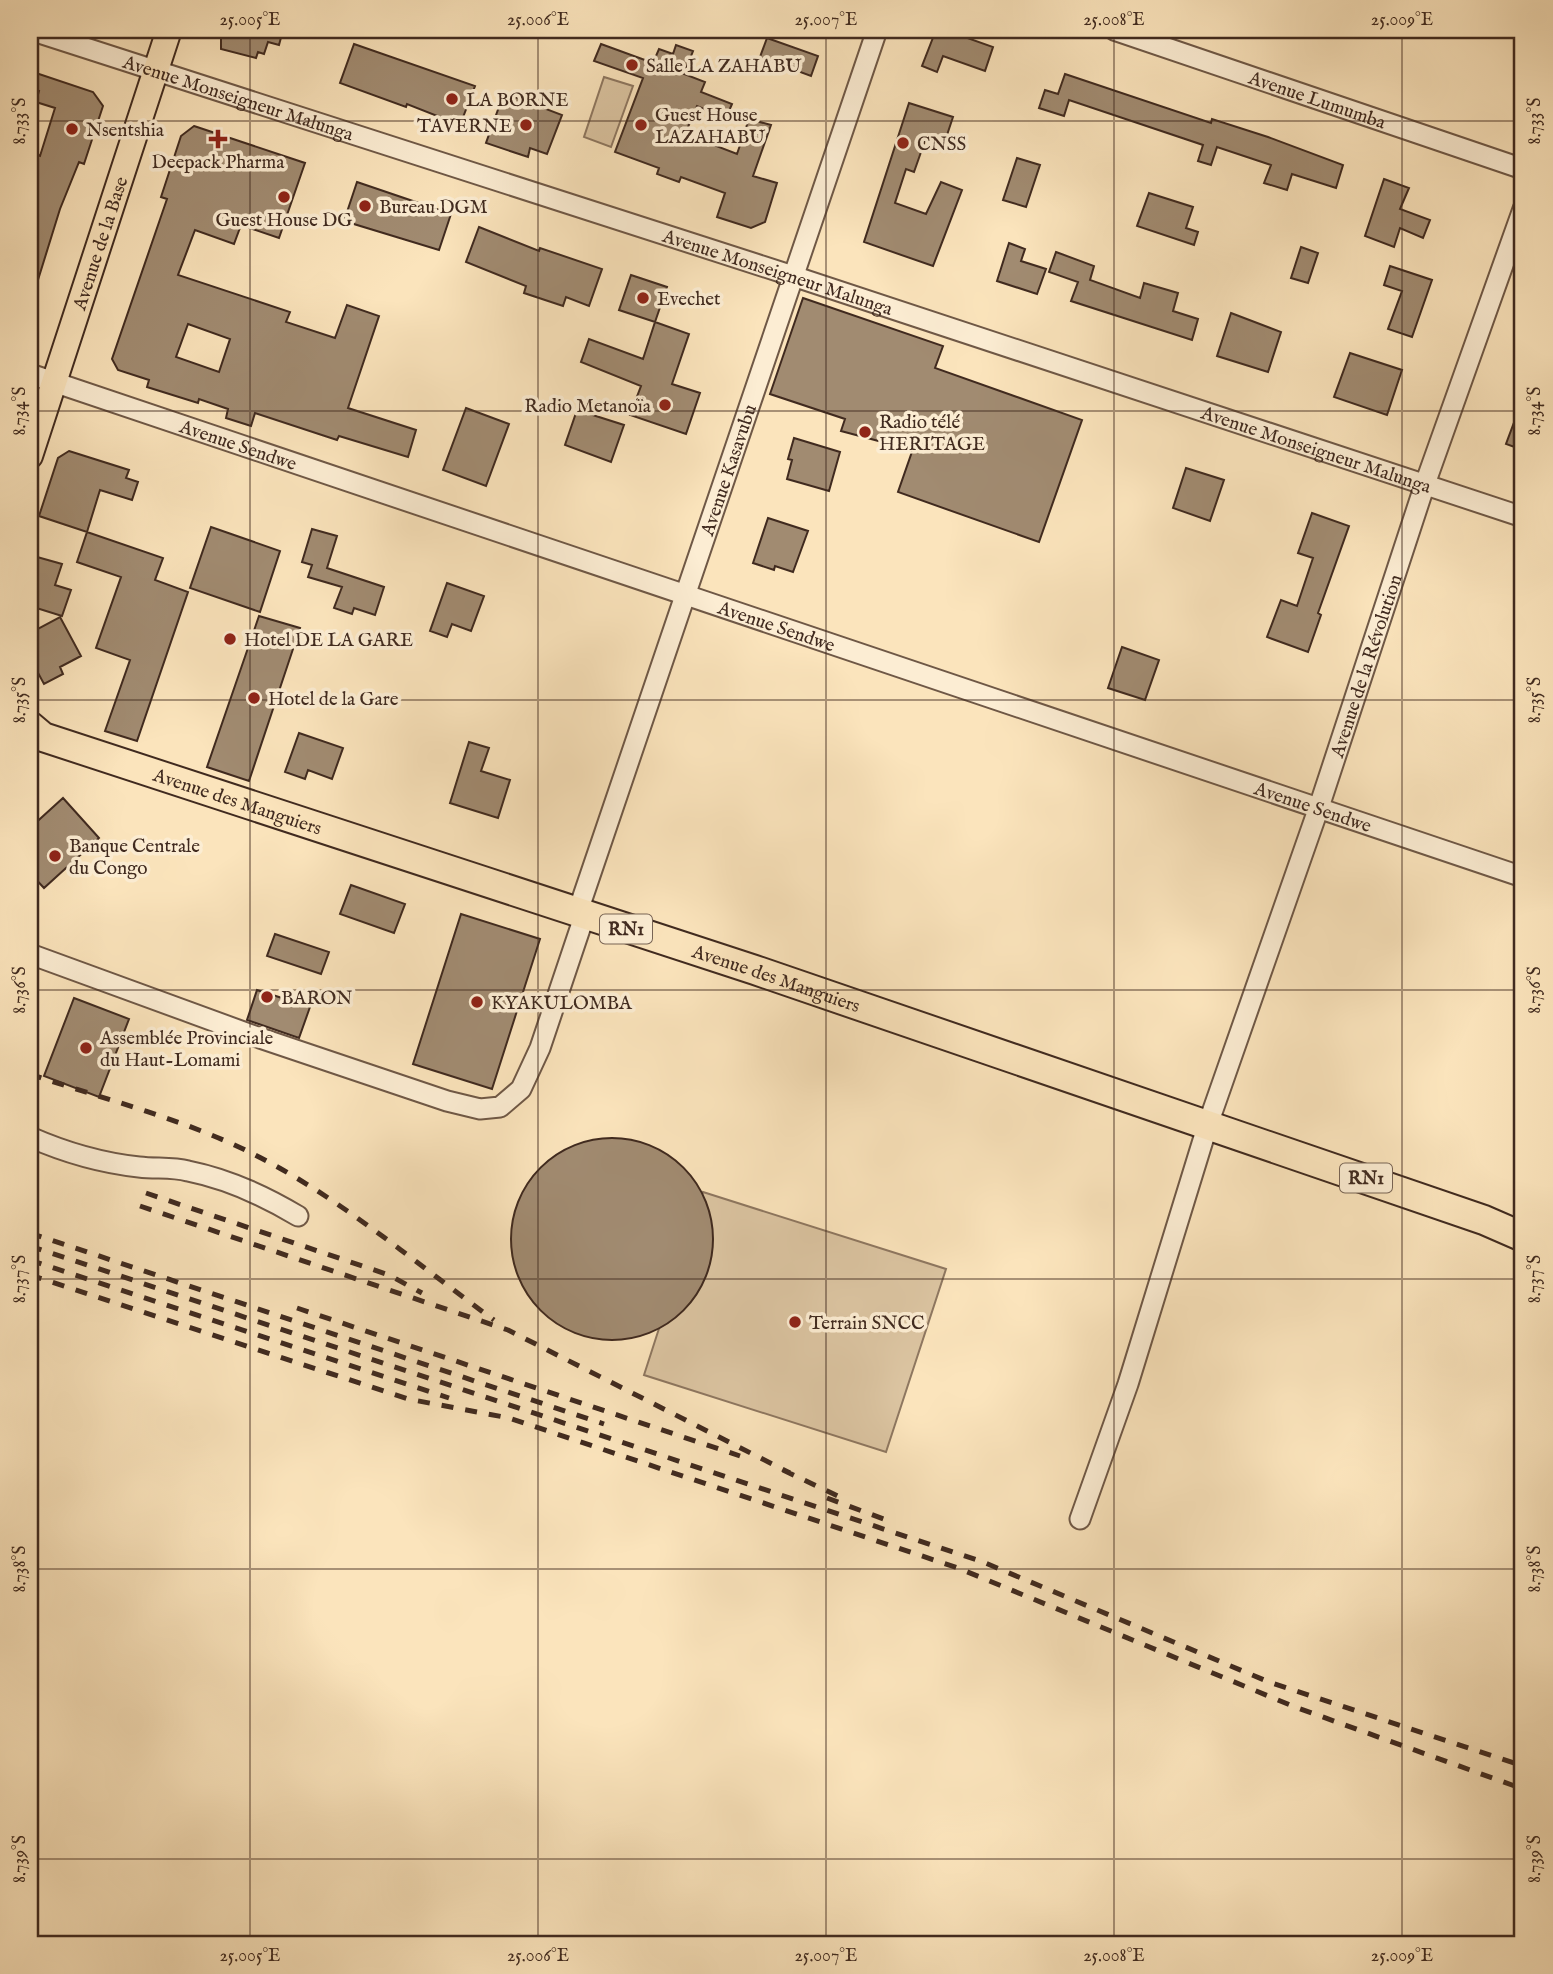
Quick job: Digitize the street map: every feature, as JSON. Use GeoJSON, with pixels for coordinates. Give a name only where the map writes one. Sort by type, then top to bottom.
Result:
{"type":"FeatureCollection","features":[{"type":"Feature","properties":{"kind":"highway","name":"Avenue des Manguiers"},"geometry":{"type":"LineString","coordinates":[[34,733],[581,912],[1208,1124],[1484,1220],[1523,1237]]}},
{"type":"Feature","properties":{"kind":"main road","name":"Avenue de la Base"},"geometry":{"type":"LineString","coordinates":[[30,456],[41,377],[169,30]]}},
{"type":"Feature","properties":{"kind":"street","name":"Avenue Monseigneur Malunga"},"geometry":{"type":"LineString","coordinates":[[30,30],[793,276],[1523,517]]}},
{"type":"Feature","properties":{"kind":"street","name":"Avenue Kasavubu"},"geometry":{"type":"LineString","coordinates":[[30,954],[260,1038],[447,1101],[480,1109],[500,1107],[522,1089],[540,1048],[581,912],[685,594],[877,30]]}},
{"type":"Feature","properties":{"kind":"street","name":"Avenue Lumumba"},"geometry":{"type":"LineString","coordinates":[[1114,30],[1523,169]]}},
{"type":"Feature","properties":{"kind":"street","name":"Avenue de la Révolution"},"geometry":{"type":"LineString","coordinates":[[1080,1519],[1128,1384],[1208,1124],[1320,807],[1426,484],[1523,209]]}},
{"type":"Feature","properties":{"kind":"street","name":"Avenue Sendwe"},"geometry":{"type":"LineString","coordinates":[[41,377],[1523,877]]}},
{"type":"Feature","properties":{"kind":"street"},"geometry":{"type":"LineString","coordinates":[[30,1137],[94,1159],[140,1167],[184,1170],[215,1177],[247,1188],[298,1216]]}},
{"type":"Feature","properties":{"kind":"shaded area"},"geometry":{"type":"Polygon","coordinates":[[[604,77],[633,86],[611,147],[584,137],[604,77]]]}},
{"type":"Feature","properties":{"kind":"shaded area","name":"Terrain SNCC"},"geometry":{"type":"Polygon","coordinates":[[[703,1192],[946,1269],[886,1452],[644,1375],[703,1192]]]}},
{"type":"Feature","properties":{"kind":"building"},"geometry":{"type":"Polygon","coordinates":[[[221,30],[283,30],[279,45],[268,42],[264,54],[258,52],[256,58],[221,49],[221,30]]]}},
{"type":"Feature","properties":{"kind":"building"},"geometry":{"type":"Polygon","coordinates":[[[936,30],[945,30],[993,47],[985,71],[943,56],[937,72],[922,66],[936,30]]]}},
{"type":"Feature","properties":{"kind":"building"},"geometry":{"type":"Polygon","coordinates":[[[767,38],[818,56],[811,76],[760,57],[767,38]]]}},
{"type":"Feature","properties":{"kind":"building"},"geometry":{"type":"Polygon","coordinates":[[[354,44],[475,86],[460,125],[407,104],[406,107],[340,83],[354,44]]]}},
{"type":"Feature","properties":{"kind":"building"},"geometry":{"type":"Polygon","coordinates":[[[601,44],[653,63],[659,49],[673,54],[676,45],[693,51],[684,74],[705,82],[701,92],[732,104],[726,118],[697,106],[685,134],[737,154],[749,119],[771,125],[753,176],[777,183],[765,222],[751,228],[717,217],[725,193],[681,177],[679,182],[657,174],[659,168],[615,152],[643,78],[594,61],[601,44]]]}},
{"type":"Feature","properties":{"kind":"building"},"geometry":{"type":"Polygon","coordinates":[[[30,71],[93,92],[103,106],[84,164],[79,162],[60,209],[33,296],[30,295],[30,152],[40,156],[55,108],[36,102],[39,91],[30,88],[30,71]]]}},
{"type":"Feature","properties":{"kind":"building"},"geometry":{"type":"Polygon","coordinates":[[[1065,74],[1211,123],[1212,119],[1268,137],[1343,165],[1336,188],[1292,174],[1287,190],[1264,183],[1271,165],[1217,147],[1211,165],[1198,161],[1203,145],[1069,100],[1064,116],[1039,108],[1045,90],[1058,94],[1065,74]]]}},
{"type":"Feature","properties":{"kind":"building","name":"TAVERNE"},"geometry":{"type":"Polygon","coordinates":[[[504,93],[562,115],[547,154],[530,148],[528,157],[486,143],[504,93]]]}},
{"type":"Feature","properties":{"kind":"building"},"geometry":{"type":"Polygon","coordinates":[[[909,103],[953,117],[945,141],[927,135],[914,172],[906,169],[895,203],[926,214],[941,182],[962,190],[933,266],[864,242],[909,103]]]}},
{"type":"Feature","properties":{"kind":"building"},"geometry":{"type":"Polygon","coordinates":[[[194,126],[305,163],[279,238],[241,225],[234,244],[195,230],[178,275],[290,312],[286,322],[335,338],[347,305],[379,316],[348,408],[416,430],[408,457],[339,436],[337,440],[255,413],[251,426],[226,418],[228,409],[147,387],[149,380],[118,370],[112,359],[167,199],[161,197],[181,136],[194,126]],[[188,324],[176,357],[219,372],[230,339],[188,324]]]}},
{"type":"Feature","properties":{"kind":"building"},"geometry":{"type":"Polygon","coordinates":[[[1017,158],[1040,165],[1026,207],[1003,200],[1017,158]]]}},
{"type":"Feature","properties":{"kind":"building"},"geometry":{"type":"Polygon","coordinates":[[[1384,179],[1409,188],[1400,209],[1430,220],[1423,238],[1400,228],[1394,247],[1365,236],[1384,179]]]}},
{"type":"Feature","properties":{"kind":"building"},"geometry":{"type":"Polygon","coordinates":[[[357,182],[451,214],[439,250],[344,221],[357,182]]]}},
{"type":"Feature","properties":{"kind":"building"},"geometry":{"type":"Polygon","coordinates":[[[1149,193],[1193,207],[1186,228],[1198,232],[1194,245],[1137,226],[1149,193]]]}},
{"type":"Feature","properties":{"kind":"building"},"geometry":{"type":"Polygon","coordinates":[[[479,227],[539,251],[540,248],[602,269],[589,306],[566,297],[563,306],[524,293],[526,286],[466,262],[479,227]]]}},
{"type":"Feature","properties":{"kind":"building"},"geometry":{"type":"Polygon","coordinates":[[[1009,243],[1025,249],[1021,261],[1046,269],[1037,294],[997,281],[1009,243]]]}},
{"type":"Feature","properties":{"kind":"building"},"geometry":{"type":"Polygon","coordinates":[[[1301,247],[1318,253],[1308,283],[1291,278],[1301,247]]]}},
{"type":"Feature","properties":{"kind":"building"},"geometry":{"type":"Polygon","coordinates":[[[1056,252],[1094,266],[1090,280],[1140,298],[1144,283],[1178,293],[1173,311],[1198,319],[1192,340],[1071,301],[1078,282],[1049,272],[1056,252]]]}},
{"type":"Feature","properties":{"kind":"building"},"geometry":{"type":"Polygon","coordinates":[[[1390,266],[1432,280],[1412,337],[1388,329],[1402,291],[1384,285],[1390,266]]]}},
{"type":"Feature","properties":{"kind":"building","name":"Evechet"},"geometry":{"type":"Polygon","coordinates":[[[631,275],[667,287],[655,322],[619,310],[631,275]]]}},
{"type":"Feature","properties":{"kind":"building"},"geometry":{"type":"Polygon","coordinates":[[[803,298],[943,346],[935,368],[1082,420],[1039,542],[898,492],[915,443],[889,434],[886,443],[841,431],[845,419],[770,394],[803,298]]]}},
{"type":"Feature","properties":{"kind":"building"},"geometry":{"type":"Polygon","coordinates":[[[1231,313],[1281,332],[1268,372],[1217,356],[1231,313]]]}},
{"type":"Feature","properties":{"kind":"building"},"geometry":{"type":"Polygon","coordinates":[[[655,322],[689,334],[672,384],[700,393],[686,434],[630,415],[641,386],[581,362],[589,339],[643,359],[655,322]]]}},
{"type":"Feature","properties":{"kind":"building"},"geometry":{"type":"Polygon","coordinates":[[[1350,353],[1402,370],[1387,415],[1334,397],[1350,353]]]}},
{"type":"Feature","properties":{"kind":"building"},"geometry":{"type":"Polygon","coordinates":[[[1523,401],[1523,450],[1506,444],[1523,401]]]}},
{"type":"Feature","properties":{"kind":"building"},"geometry":{"type":"Polygon","coordinates":[[[466,408],[509,424],[486,486],[443,470],[466,408]]]}},
{"type":"Feature","properties":{"kind":"building"},"geometry":{"type":"Polygon","coordinates":[[[577,410],[624,425],[611,462],[565,445],[577,410]]]}},
{"type":"Feature","properties":{"kind":"building"},"geometry":{"type":"Polygon","coordinates":[[[794,438],[840,452],[829,491],[787,479],[792,460],[788,459],[794,438]]]}},
{"type":"Feature","properties":{"kind":"building"},"geometry":{"type":"Polygon","coordinates":[[[69,451],[129,470],[126,478],[138,482],[132,500],[100,490],[87,532],[39,516],[58,458],[69,451]]]}},
{"type":"Feature","properties":{"kind":"building"},"geometry":{"type":"Polygon","coordinates":[[[1186,468],[1224,480],[1210,521],[1173,508],[1186,468]]]}},
{"type":"Feature","properties":{"kind":"building"},"geometry":{"type":"Polygon","coordinates":[[[1312,513],[1349,526],[1318,613],[1321,615],[1308,652],[1267,637],[1281,600],[1297,606],[1313,558],[1298,553],[1312,513]]]}},
{"type":"Feature","properties":{"kind":"building"},"geometry":{"type":"Polygon","coordinates":[[[768,518],[808,531],[793,572],[775,566],[774,570],[753,563],[768,518]]]}},
{"type":"Feature","properties":{"kind":"building","name":"Hotel de la Gare"},"geometry":{"type":"Polygon","coordinates":[[[211,527],[280,551],[260,612],[190,588],[211,527]]]}},
{"type":"Feature","properties":{"kind":"building"},"geometry":{"type":"Polygon","coordinates":[[[312,529],[337,536],[327,568],[384,587],[375,615],[354,608],[352,614],[334,608],[342,587],[308,577],[312,565],[302,562],[312,529]]]}},
{"type":"Feature","properties":{"kind":"building"},"geometry":{"type":"Polygon","coordinates":[[[87,532],[163,558],[155,580],[188,592],[137,741],[105,731],[130,660],[96,648],[121,577],[77,562],[87,532]]]}},
{"type":"Feature","properties":{"kind":"building"},"geometry":{"type":"Polygon","coordinates":[[[30,555],[62,564],[55,585],[71,590],[62,616],[30,606],[30,555]]]}},
{"type":"Feature","properties":{"kind":"building"},"geometry":{"type":"Polygon","coordinates":[[[447,583],[484,596],[471,631],[452,624],[447,637],[430,631],[447,583]]]}},
{"type":"Feature","properties":{"kind":"building","name":"Hotel de la Gare"},"geometry":{"type":"Polygon","coordinates":[[[259,616],[300,628],[249,781],[207,767],[259,616]]]}},
{"type":"Feature","properties":{"kind":"building"},"geometry":{"type":"Polygon","coordinates":[[[60,617],[81,656],[60,667],[63,674],[44,684],[30,658],[30,633],[60,617]]]}},
{"type":"Feature","properties":{"kind":"building"},"geometry":{"type":"Polygon","coordinates":[[[1122,647],[1159,660],[1145,700],[1108,688],[1122,647]]]}},
{"type":"Feature","properties":{"kind":"building"},"geometry":{"type":"Polygon","coordinates":[[[299,733],[343,748],[332,779],[308,770],[305,779],[285,772],[299,733]]]}},
{"type":"Feature","properties":{"kind":"building"},"geometry":{"type":"Polygon","coordinates":[[[469,742],[489,748],[481,771],[510,780],[498,818],[450,803],[469,742]]]}},
{"type":"Feature","properties":{"kind":"building","name":"Banque Centrale du Congo"},"geometry":{"type":"Polygon","coordinates":[[[63,798],[99,838],[44,888],[30,873],[30,828],[63,798]]]}},
{"type":"Feature","properties":{"kind":"building"},"geometry":{"type":"Polygon","coordinates":[[[351,885],[405,904],[394,933],[340,914],[351,885]]]}},
{"type":"Feature","properties":{"kind":"building","name":"KYAKULOMBA"},"geometry":{"type":"Polygon","coordinates":[[[461,914],[540,939],[492,1089],[413,1064],[461,914]]]}},
{"type":"Feature","properties":{"kind":"building"},"geometry":{"type":"Polygon","coordinates":[[[275,934],[329,952],[321,974],[267,956],[275,934]]]}},
{"type":"Feature","properties":{"kind":"building"},"geometry":{"type":"Polygon","coordinates":[[[257,990],[310,1007],[299,1038],[247,1020],[257,990]]]}},
{"type":"Feature","properties":{"kind":"building","name":"Assemblée Provinciale du Haut-Lomami"},"geometry":{"type":"Polygon","coordinates":[[[74,998],[129,1019],[99,1097],[44,1076],[74,998]]]}},
{"type":"Feature","properties":{"kind":"building"},"geometry":{"type":"Polygon","coordinates":[[[612,1138],[651,1145],[684,1167],[706,1200],[713,1239],[706,1278],[684,1311],[651,1333],[612,1340],[573,1333],[540,1311],[518,1278],[511,1239],[518,1200],[540,1167],[573,1145],[612,1138]]]}},
{"type":"Feature","properties":{"kind":"railway"},"geometry":{"type":"LineString","coordinates":[[30,1074],[205,1132],[261,1158],[322,1194],[380,1234],[494,1320]]}},
{"type":"Feature","properties":{"kind":"railway"},"geometry":{"type":"LineString","coordinates":[[146,1193],[389,1275],[422,1293]]}},
{"type":"Feature","properties":{"kind":"railway"},"geometry":{"type":"LineString","coordinates":[[140,1206],[508,1330],[790,1473]]}},
{"type":"Feature","properties":{"kind":"railway"},"geometry":{"type":"LineString","coordinates":[[30,1233],[604,1424]]}},
{"type":"Feature","properties":{"kind":"railway"},"geometry":{"type":"LineString","coordinates":[[30,1246],[983,1562],[1269,1682],[1523,1766]]}},
{"type":"Feature","properties":{"kind":"railway"},"geometry":{"type":"LineString","coordinates":[[30,1260],[449,1398]]}},
{"type":"Feature","properties":{"kind":"railway"},"geometry":{"type":"LineString","coordinates":[[30,1275],[408,1399],[509,1418],[958,1568],[1295,1707],[1523,1789]]}},
{"type":"Feature","properties":{"kind":"railway"},"geometry":{"type":"LineString","coordinates":[[297,1308],[740,1456]]}},
{"type":"Feature","properties":{"kind":"railway"},"geometry":{"type":"LineString","coordinates":[[783,1470],[840,1497]]}},
{"type":"Feature","properties":{"kind":"railway"},"geometry":{"type":"LineString","coordinates":[[827,1498],[889,1521]]}},
{"type":"Feature","properties":{"kind":"place","name":"Salle LA ZAHABU"},"geometry":{"type":"Point","coordinates":[632,65]}},
{"type":"Feature","properties":{"kind":"place","name":"LA BORNE"},"geometry":{"type":"Point","coordinates":[452,99]}},
{"type":"Feature","properties":{"kind":"place","name":"TAVERNE"},"geometry":{"type":"Point","coordinates":[526,125]}},
{"type":"Feature","properties":{"kind":"place","name":"Guest House LAZAHABU"},"geometry":{"type":"Point","coordinates":[641,125]}},
{"type":"Feature","properties":{"kind":"place","name":"Nsentshia"},"geometry":{"type":"Point","coordinates":[72,129]}},
{"type":"Feature","properties":{"kind":"place","name":"Deepack Pharma"},"geometry":{"type":"Point","coordinates":[218,139]}},
{"type":"Feature","properties":{"kind":"place","name":"CNSS"},"geometry":{"type":"Point","coordinates":[903,143]}},
{"type":"Feature","properties":{"kind":"place","name":"Guest House DG"},"geometry":{"type":"Point","coordinates":[284,197]}},
{"type":"Feature","properties":{"kind":"place","name":"Bureau DGM"},"geometry":{"type":"Point","coordinates":[365,206]}},
{"type":"Feature","properties":{"kind":"place","name":"Evechet"},"geometry":{"type":"Point","coordinates":[643,298]}},
{"type":"Feature","properties":{"kind":"place","name":"Radio Metanoïa"},"geometry":{"type":"Point","coordinates":[665,405]}},
{"type":"Feature","properties":{"kind":"place","name":"Radio télé HERITAGE"},"geometry":{"type":"Point","coordinates":[865,432]}},
{"type":"Feature","properties":{"kind":"place","name":"Hotel DE LA GARE"},"geometry":{"type":"Point","coordinates":[230,639]}},
{"type":"Feature","properties":{"kind":"place","name":"Hotel de la Gare"},"geometry":{"type":"Point","coordinates":[254,698]}},
{"type":"Feature","properties":{"kind":"place","name":"Banque Centrale du Congo"},"geometry":{"type":"Point","coordinates":[55,856]}},
{"type":"Feature","properties":{"kind":"place","name":"BARON"},"geometry":{"type":"Point","coordinates":[267,997]}},
{"type":"Feature","properties":{"kind":"place","name":"KYAKULOMBA"},"geometry":{"type":"Point","coordinates":[477,1002]}},
{"type":"Feature","properties":{"kind":"place","name":"Assemblée Provinciale du Haut-Lomami"},"geometry":{"type":"Point","coordinates":[86,1048]}},
{"type":"Feature","properties":{"kind":"place","name":"Terrain SNCC"},"geometry":{"type":"Point","coordinates":[795,1322]}}]}
